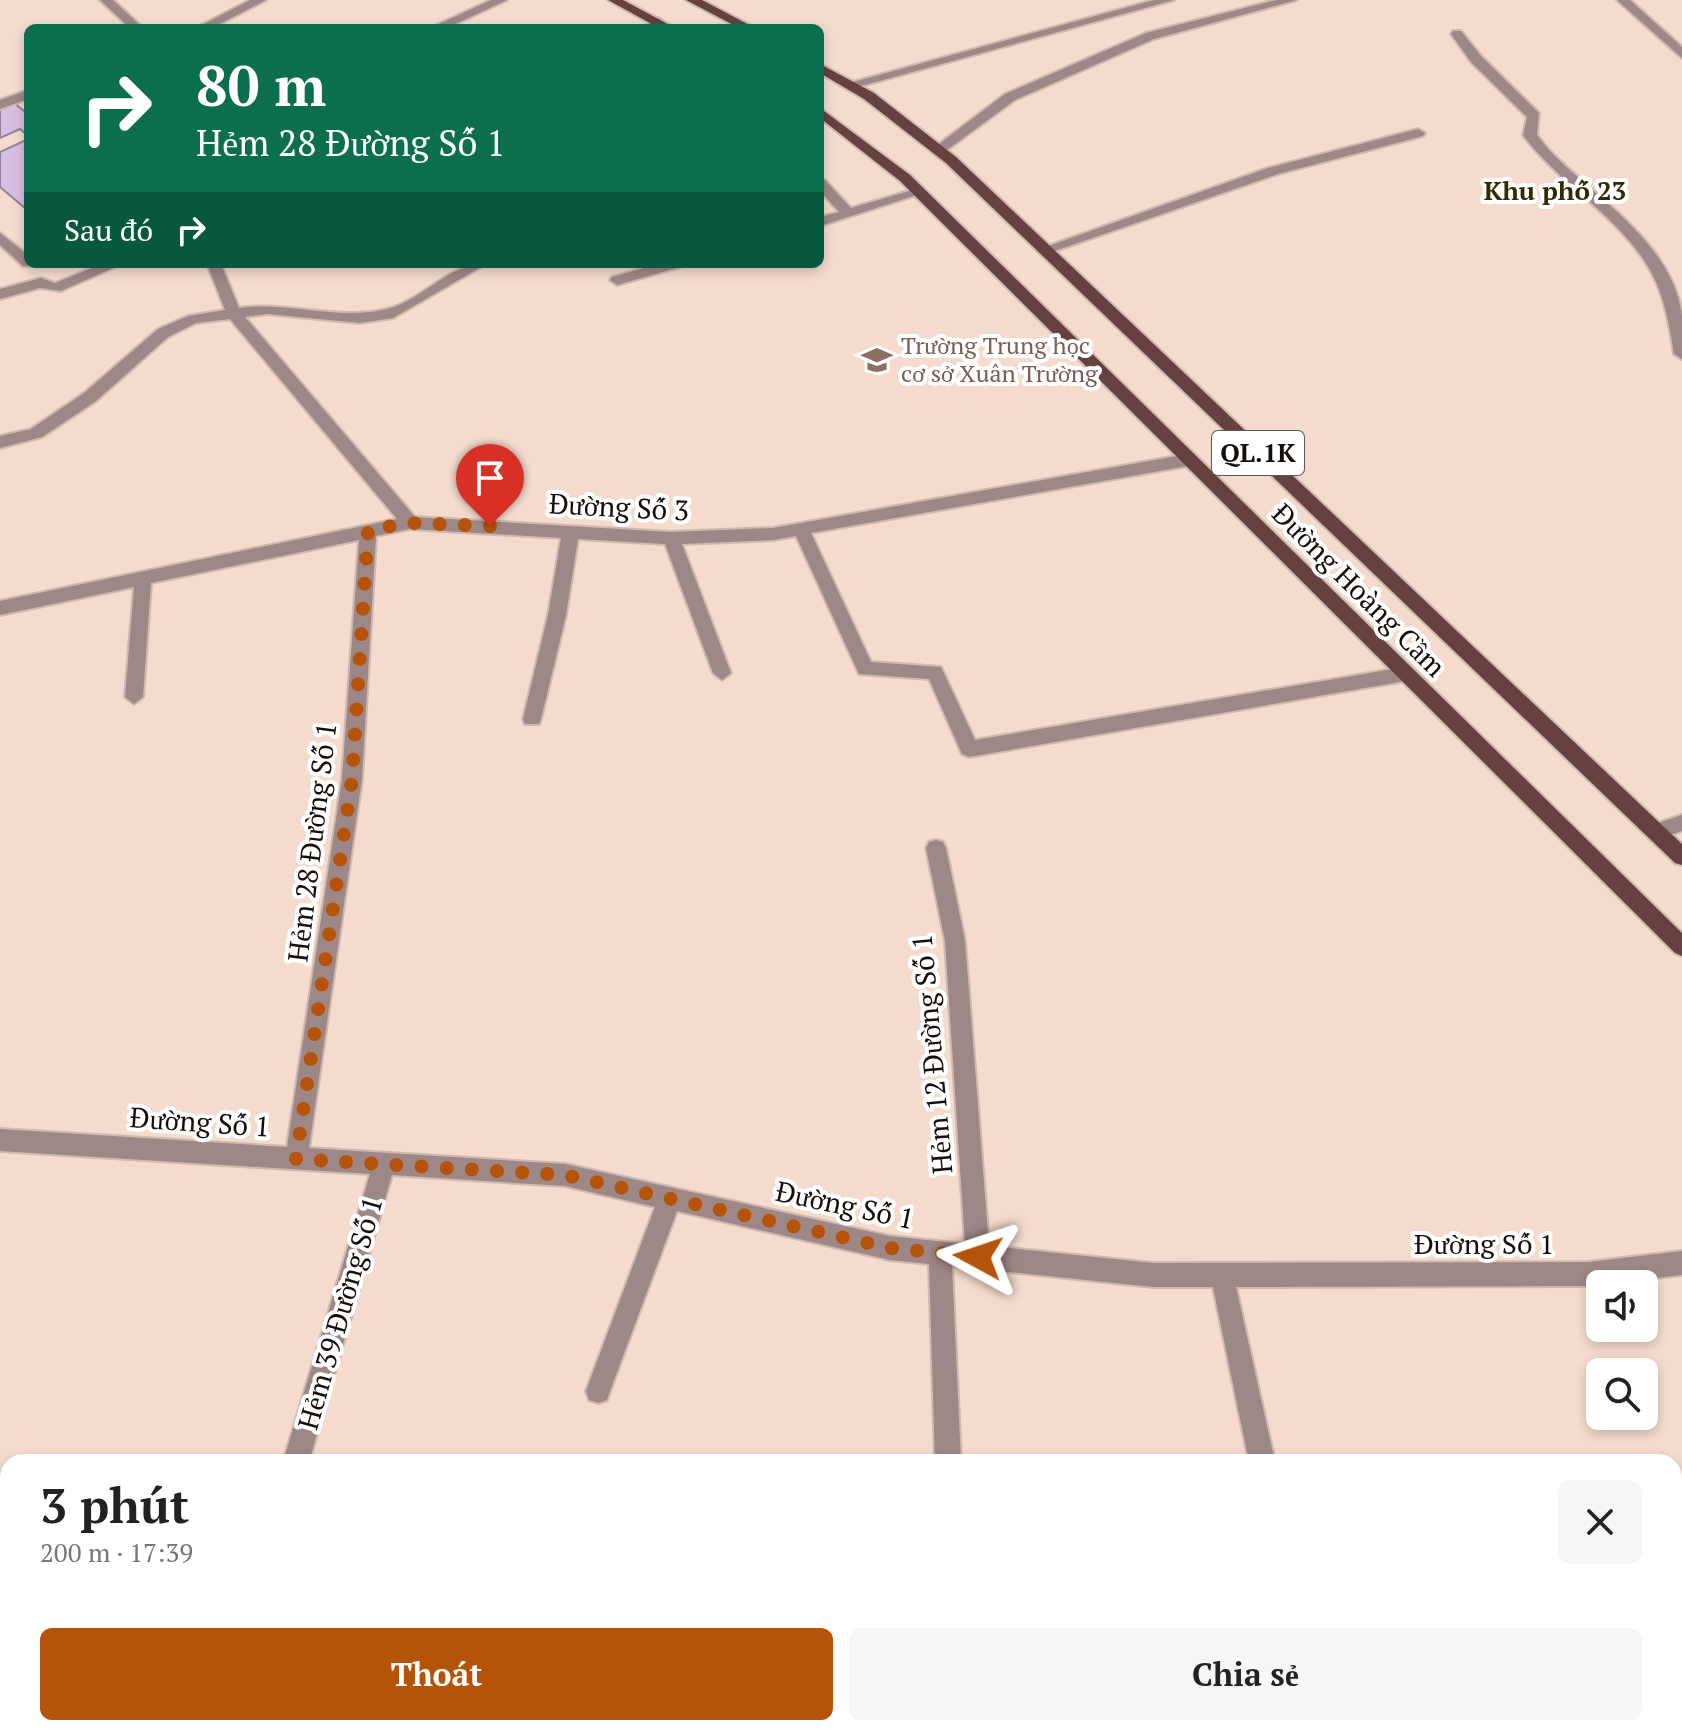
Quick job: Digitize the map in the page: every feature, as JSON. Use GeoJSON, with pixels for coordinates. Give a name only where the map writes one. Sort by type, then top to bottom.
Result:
{"type":"FeatureCollection","features":[{"type":"Feature","properties":{"kind":"main road"},"geometry":{"type":"LineString","coordinates":[[614,0],[655,24]]}},
{"type":"Feature","properties":{"kind":"main road"},"geometry":{"type":"LineString","coordinates":[[692,0],[741,24]]}},
{"type":"Feature","properties":{"kind":"main road","name":"Đường Hoàng Cầm"},"geometry":{"type":"LineString","coordinates":[[824,70],[869,96],[938,150],[1682,857]]}},
{"type":"Feature","properties":{"kind":"main road","name":"Đường Hoàng Cầm"},"geometry":{"type":"LineString","coordinates":[[824,115],[905,178],[1682,947]]}},
{"type":"Feature","properties":{"kind":"street"},"geometry":{"type":"LineString","coordinates":[[110,4],[134,0]]}},
{"type":"Feature","properties":{"kind":"street"},"geometry":{"type":"LineString","coordinates":[[210,24],[260,0]]}},
{"type":"Feature","properties":{"kind":"street"},"geometry":{"type":"LineString","coordinates":[[445,24],[501,0]]}},
{"type":"Feature","properties":{"kind":"street"},"geometry":{"type":"LineString","coordinates":[[849,85],[1168,0]]}},
{"type":"Feature","properties":{"kind":"street"},"geometry":{"type":"LineString","coordinates":[[938,150],[1010,97],[1136,42],[1291,0]]}},
{"type":"Feature","properties":{"kind":"street"},"geometry":{"type":"LineString","coordinates":[[1623,0],[1682,54]]}},
{"type":"Feature","properties":{"kind":"street"},"geometry":{"type":"LineString","coordinates":[[110,4],[132,24]]}},
{"type":"Feature","properties":{"kind":"street"},"geometry":{"type":"LineString","coordinates":[[1457,34],[1476,59],[1534,116],[1530,135],[1543,153],[1636,241],[1658,270],[1671,300],[1682,354]]}},
{"type":"Feature","properties":{"kind":"street"},"geometry":{"type":"LineString","coordinates":[[0,105],[24,96]]}},
{"type":"Feature","properties":{"kind":"street"},"geometry":{"type":"LineString","coordinates":[[1044,250],[1273,171],[1418,133]]}},
{"type":"Feature","properties":{"kind":"street"},"geometry":{"type":"LineString","coordinates":[[824,187],[848,213]]}},
{"type":"Feature","properties":{"kind":"street"},"geometry":{"type":"LineString","coordinates":[[824,221],[919,192]]}},
{"type":"Feature","properties":{"kind":"street"},"geometry":{"type":"LineString","coordinates":[[0,237],[24,259]]}},
{"type":"Feature","properties":{"kind":"street"},"geometry":{"type":"LineString","coordinates":[[32,268],[41,283]]}},
{"type":"Feature","properties":{"kind":"street"},"geometry":{"type":"LineString","coordinates":[[0,294],[41,283],[56,288],[105,268]]}},
{"type":"Feature","properties":{"kind":"street"},"geometry":{"type":"LineString","coordinates":[[216,268],[233,312],[410,523]]}},
{"type":"Feature","properties":{"kind":"street"},"geometry":{"type":"LineString","coordinates":[[0,442],[36,433],[90,397],[163,333],[193,319],[267,309],[360,318],[393,313],[472,268]]}},
{"type":"Feature","properties":{"kind":"street"},"geometry":{"type":"LineString","coordinates":[[617,280],[660,268]]}},
{"type":"Feature","properties":{"kind":"street","name":"Đường Số 3"},"geometry":{"type":"LineString","coordinates":[[0,608],[410,523],[671,538],[741,537],[1188,460]]}},
{"type":"Feature","properties":{"kind":"street"},"geometry":{"type":"LineString","coordinates":[[801,529],[865,669],[935,672],[969,749],[1405,674]]}},
{"type":"Feature","properties":{"kind":"street","name":"Hẻm 28 Đường Số 1"},"geometry":{"type":"LineString","coordinates":[[296,1159],[352,779],[368,530]]}},
{"type":"Feature","properties":{"kind":"street"},"geometry":{"type":"LineString","coordinates":[[532,719],[557,615],[571,530]]}},
{"type":"Feature","properties":{"kind":"street"},"geometry":{"type":"LineString","coordinates":[[671,538],[722,673]]}},
{"type":"Feature","properties":{"kind":"street"},"geometry":{"type":"LineString","coordinates":[[134,697],[143,578]]}},
{"type":"Feature","properties":{"kind":"street"},"geometry":{"type":"LineString","coordinates":[[1656,832],[1682,823]]}},
{"type":"Feature","properties":{"kind":"street","name":"Hẻm 12 Đường Số 1"},"geometry":{"type":"LineString","coordinates":[[936,848],[955,941],[978,1257]]}},
{"type":"Feature","properties":{"kind":"street","name":"Đường Số 1"},"geometry":{"type":"LineString","coordinates":[[0,1140],[565,1175],[890,1248],[1153,1275],[1588,1274],[1682,1263]]}},
{"type":"Feature","properties":{"kind":"street","name":"Hẻm 39 Đường Số 1"},"geometry":{"type":"LineString","coordinates":[[298,1454],[384,1164]]}},
{"type":"Feature","properties":{"kind":"street"},"geometry":{"type":"LineString","coordinates":[[598,1391],[670,1198]]}},
{"type":"Feature","properties":{"kind":"street"},"geometry":{"type":"LineString","coordinates":[[940,1253],[948,1454]]}},
{"type":"Feature","properties":{"kind":"street"},"geometry":{"type":"LineString","coordinates":[[1222,1275],[1260,1454]]}},
{"type":"Feature","properties":{"kind":"building"},"geometry":{"type":"Polygon","coordinates":[[[14,103],[24,111],[24,132],[20,129],[0,138],[0,109],[14,103]]]}},
{"type":"Feature","properties":{"kind":"building"},"geometry":{"type":"Polygon","coordinates":[[[24,141],[24,207],[0,187],[0,152],[24,141]]]}},
{"type":"Feature","properties":{"kind":"place","name":"Trường Trung học cơ sở Xuân Trường"},"geometry":{"type":"Point","coordinates":[877,360]}},
{"type":"Feature","properties":{"kind":"district","name":"Khu phố 23"},"geometry":{"type":"Point","coordinates":[1555,191]}},
{"type":"Feature","properties":{"kind":"route"},"geometry":{"type":"LineString","coordinates":[[490,526],[410,523],[368,530],[352,779],[296,1159],[565,1175],[890,1248],[978,1257]]}}]}
